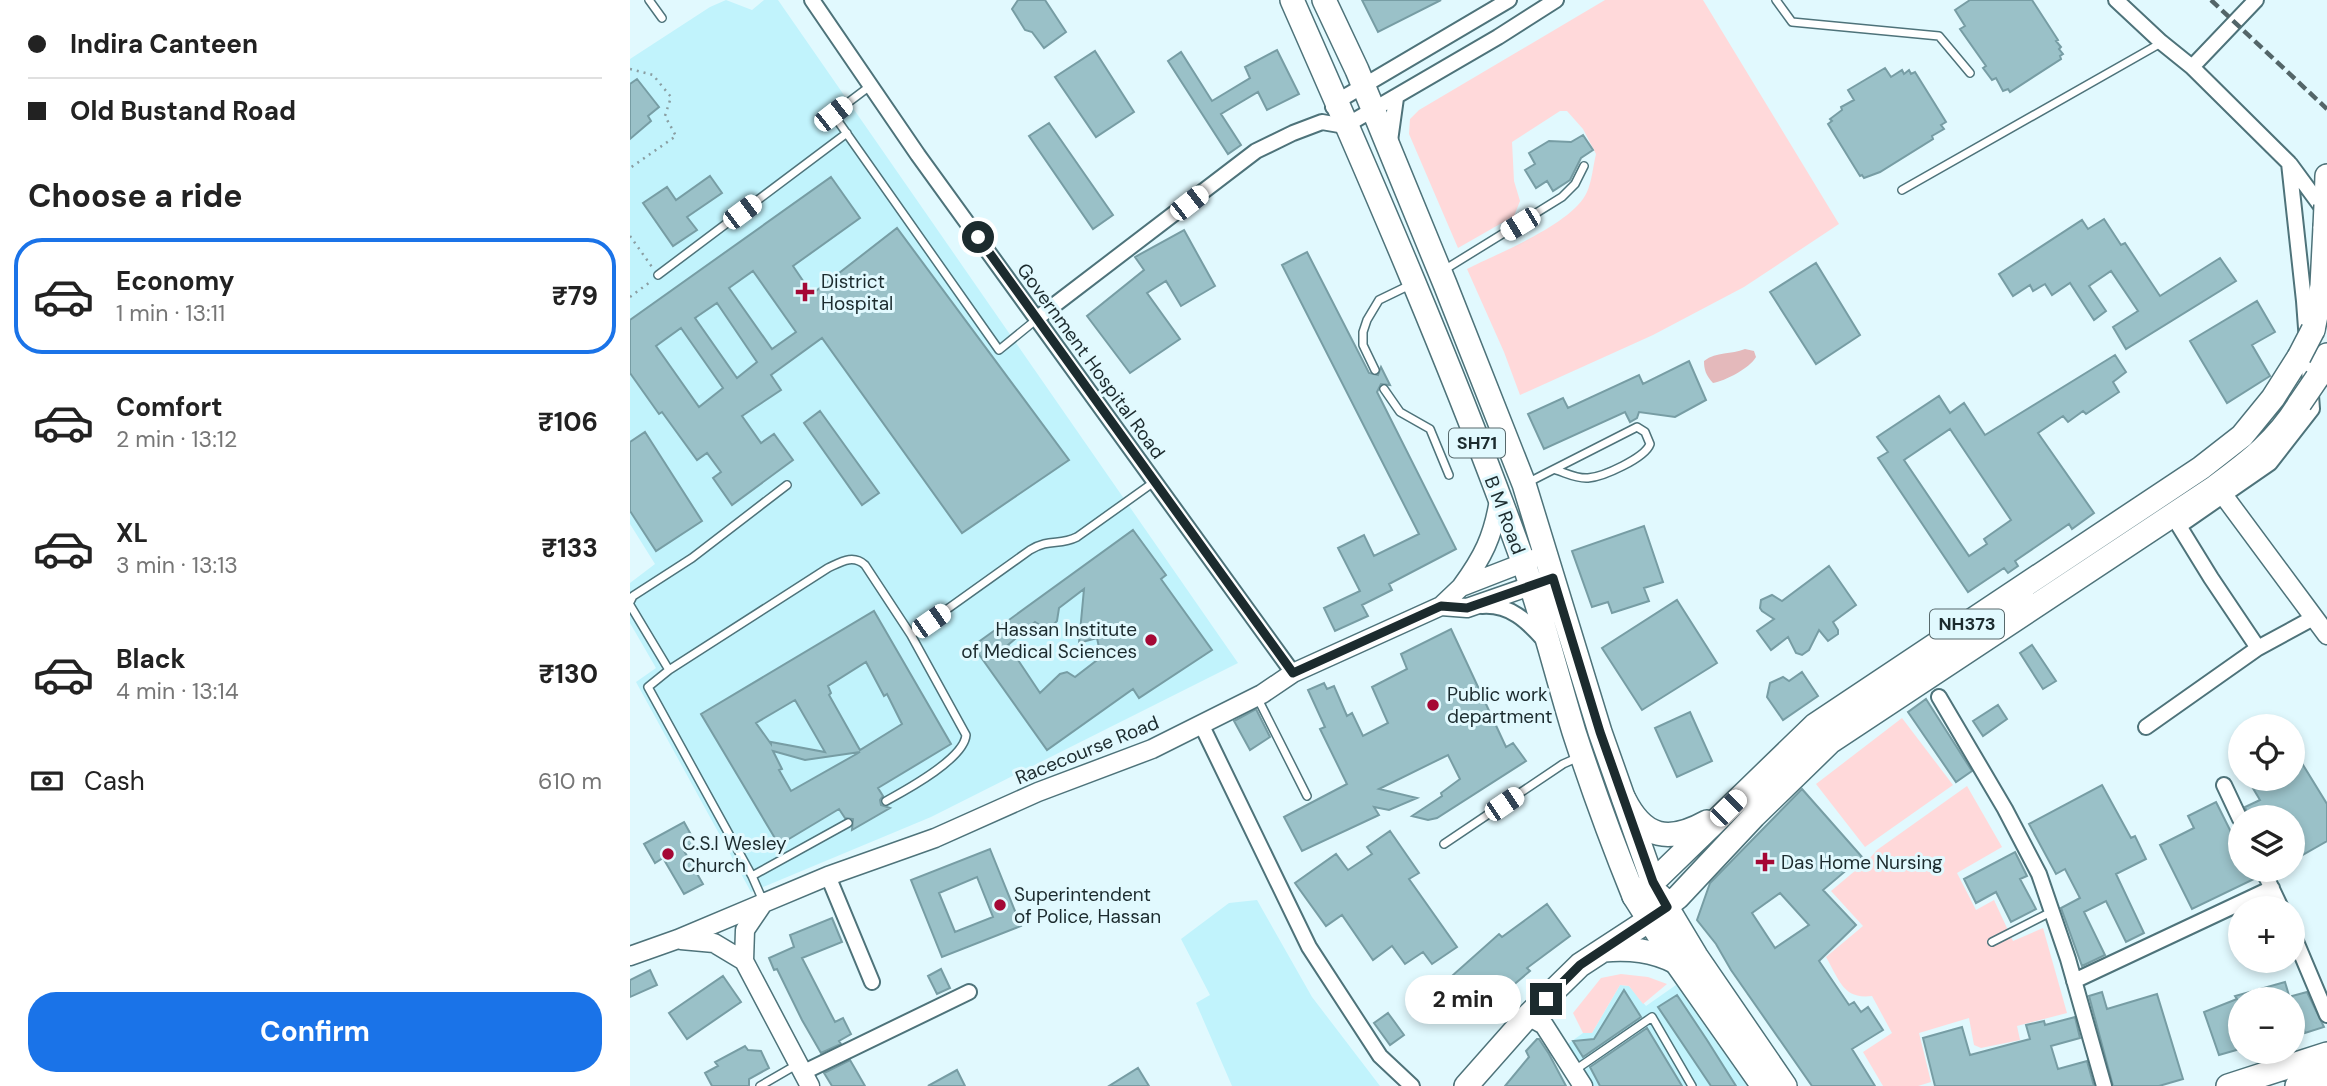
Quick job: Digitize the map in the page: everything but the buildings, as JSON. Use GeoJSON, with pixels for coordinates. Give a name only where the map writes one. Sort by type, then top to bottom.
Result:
{"type":"FeatureCollection","features":[{"type":"Feature","properties":{"kind":"main road","name":"B M Road"},"geometry":{"type":"LineString","coordinates":[[1292,0],[1417,289],[1527,573],[1583,756],[1634,896],[1658,914]]}},
{"type":"Feature","properties":{"kind":"main road","name":"B M Road"},"geometry":{"type":"LineString","coordinates":[[1324,0],[1443,278],[1524,484],[1553,578]]}},
{"type":"Feature","properties":{"kind":"main road","name":"NH373"},"geometry":{"type":"LineString","coordinates":[[1634,896],[1653,882],[1815,725],[2201,468],[2242,436],[2273,398],[2313,330],[2322,286],[2327,176]]}},
{"type":"Feature","properties":{"kind":"main road"},"geometry":{"type":"LineString","coordinates":[[1417,289],[1443,278]]}},
{"type":"Feature","properties":{"kind":"main road","name":"NH373"},"geometry":{"type":"LineString","coordinates":[[1658,914],[1830,742],[2259,455],[2292,417],[2317,378],[2327,355]]}},
{"type":"Feature","properties":{"kind":"main road","name":"SH71"},"geometry":{"type":"LineString","coordinates":[[1553,578],[1600,732],[1653,882],[1658,914]]}},
{"type":"Feature","properties":{"kind":"main road"},"geometry":{"type":"LineString","coordinates":[[1624,799],[1634,817],[1664,835],[1690,831],[1728,808]]}},
{"type":"Feature","properties":{"kind":"main road"},"geometry":{"type":"LineString","coordinates":[[1466,1086],[1528,1016],[1580,965],[1658,914]]}},
{"type":"Feature","properties":{"kind":"main road"},"geometry":{"type":"LineString","coordinates":[[1658,914],[1676,962],[1763,1086]]}},
{"type":"Feature","properties":{"kind":"main road"},"geometry":{"type":"LineString","coordinates":[[1658,914],[1696,956],[1786,1086]]}},
{"type":"Feature","properties":{"kind":"main road"},"geometry":{"type":"LineString","coordinates":[[1601,950],[1637,949],[1676,962]]}},
{"type":"Feature","properties":{"kind":"main road"},"geometry":{"type":"LineString","coordinates":[[2228,1086],[2327,1054]]}},
{"type":"Feature","properties":{"kind":"main road"},"geometry":{"type":"LineString","coordinates":[[2297,1086],[2327,1076]]}},
{"type":"Feature","properties":{"kind":"street","name":"Government Hospital Road"},"geometry":{"type":"LineString","coordinates":[[812,0],[870,85],[1293,673]]}},
{"type":"Feature","properties":{"kind":"street"},"geometry":{"type":"LineString","coordinates":[[1322,122],[1336,102],[1510,0]]}},
{"type":"Feature","properties":{"kind":"street"},"geometry":{"type":"LineString","coordinates":[[1038,317],[1256,151],[1322,122],[1345,126],[1556,0]]}},
{"type":"Feature","properties":{"kind":"street"},"geometry":{"type":"LineString","coordinates":[[2116,0],[2192,67],[2290,163],[2326,215]]}},
{"type":"Feature","properties":{"kind":"street"},"geometry":{"type":"LineString","coordinates":[[2192,67],[2256,0]]}},
{"type":"Feature","properties":{"kind":"street"},"geometry":{"type":"LineString","coordinates":[[1391,153],[1390,137],[1396,97]]}},
{"type":"Feature","properties":{"kind":"street"},"geometry":{"type":"LineString","coordinates":[[2258,648],[2179,526],[2270,463],[2312,409],[2290,163]]}},
{"type":"Feature","properties":{"kind":"street"},"geometry":{"type":"LineString","coordinates":[[2224,496],[2327,635]]}},
{"type":"Feature","properties":{"kind":"street"},"geometry":{"type":"LineString","coordinates":[[1441,606],[1461,587],[1480,562],[1493,535],[1499,500]]}},
{"type":"Feature","properties":{"kind":"street"},"geometry":{"type":"LineString","coordinates":[[1461,587],[1527,573],[1545,554]]}},
{"type":"Feature","properties":{"kind":"street","name":"Racecourse Road"},"geometry":{"type":"LineString","coordinates":[[630,957],[828,876],[935,838],[1038,792],[1152,749],[1256,697],[1293,673],[1441,606],[1467,608],[1527,573],[1553,578]]}},
{"type":"Feature","properties":{"kind":"street"},"geometry":{"type":"LineString","coordinates":[[1467,608],[1505,608],[1525,620],[1550,648]]}},
{"type":"Feature","properties":{"kind":"street"},"geometry":{"type":"LineString","coordinates":[[2146,727],[2258,648],[2315,617]]}},
{"type":"Feature","properties":{"kind":"street"},"geometry":{"type":"LineString","coordinates":[[1939,697],[2039,874],[2105,1086]]}},
{"type":"Feature","properties":{"kind":"street"},"geometry":{"type":"LineString","coordinates":[[1201,724],[1309,947],[1380,1056],[1412,1086]]}},
{"type":"Feature","properties":{"kind":"street"},"geometry":{"type":"LineString","coordinates":[[2224,785],[2233,805]]}},
{"type":"Feature","properties":{"kind":"street"},"geometry":{"type":"LineString","coordinates":[[828,876],[872,982]]}},
{"type":"Feature","properties":{"kind":"street"},"geometry":{"type":"LineString","coordinates":[[2269,882],[2276,896]]}},
{"type":"Feature","properties":{"kind":"street"},"geometry":{"type":"LineString","coordinates":[[2074,981],[2272,888]]}},
{"type":"Feature","properties":{"kind":"street"},"geometry":{"type":"LineString","coordinates":[[764,902],[745,930],[744,961],[804,1075],[969,992]]}},
{"type":"Feature","properties":{"kind":"street"},"geometry":{"type":"LineString","coordinates":[[678,939],[714,943],[744,961]]}},
{"type":"Feature","properties":{"kind":"street"},"geometry":{"type":"LineString","coordinates":[[2305,963],[2327,1015]]}},
{"type":"Feature","properties":{"kind":"street"},"geometry":{"type":"LineString","coordinates":[[1528,1016],[1544,1025],[1579,1078]]}},
{"type":"Feature","properties":{"kind":"lane"},"geometry":{"type":"LineString","coordinates":[[649,0],[662,18]]}},
{"type":"Feature","properties":{"kind":"lane"},"geometry":{"type":"LineString","coordinates":[[1776,0],[1793,22],[1939,36],[1970,73]]}},
{"type":"Feature","properties":{"kind":"lane"},"geometry":{"type":"LineString","coordinates":[[1902,190],[2161,42]]}},
{"type":"Feature","properties":{"kind":"lane"},"geometry":{"type":"LineString","coordinates":[[870,85],[833,114],[999,350],[1038,317]]}},
{"type":"Feature","properties":{"kind":"lane"},"geometry":{"type":"LineString","coordinates":[[658,275],[847,133]]}},
{"type":"Feature","properties":{"kind":"lane"},"geometry":{"type":"LineString","coordinates":[[1443,278],[1562,197],[1575,184],[1584,166]]}},
{"type":"Feature","properties":{"kind":"lane"},"geometry":{"type":"LineString","coordinates":[[1375,370],[1363,339],[1370,311],[1379,300],[1417,289]]}},
{"type":"Feature","properties":{"kind":"lane"},"geometry":{"type":"LineString","coordinates":[[1384,389],[1401,412],[1430,429],[1449,475]]}},
{"type":"Feature","properties":{"kind":"lane"},"geometry":{"type":"LineString","coordinates":[[1524,484],[1637,427],[1645,432],[1650,444],[1640,457],[1592,478],[1581,478],[1556,470]]}},
{"type":"Feature","properties":{"kind":"lane"},"geometry":{"type":"LineString","coordinates":[[911,635],[1040,544],[1068,541],[1077,537],[1154,482]]}},
{"type":"Feature","properties":{"kind":"lane"},"geometry":{"type":"LineString","coordinates":[[669,670],[631,599],[692,558],[787,485]]}},
{"type":"Feature","properties":{"kind":"lane"},"geometry":{"type":"LineString","coordinates":[[764,902],[648,687],[669,670],[828,568],[847,559],[859,560],[865,565],[911,635],[966,735],[965,743],[950,759],[886,802]]}},
{"type":"Feature","properties":{"kind":"lane"},"geometry":{"type":"LineString","coordinates":[[1256,697],[1307,796]]}},
{"type":"Feature","properties":{"kind":"lane"},"geometry":{"type":"LineString","coordinates":[[1444,844],[1563,764],[1583,756]]}},
{"type":"Feature","properties":{"kind":"lane"},"geometry":{"type":"LineString","coordinates":[[752,876],[848,823]]}},
{"type":"Feature","properties":{"kind":"lane"},"geometry":{"type":"LineString","coordinates":[[1992,942],[2052,912]]}},
{"type":"Feature","properties":{"kind":"lane"},"geometry":{"type":"LineString","coordinates":[[1579,1078],[1652,1017],[1692,1086]]}},
{"type":"Feature","properties":{"kind":"lane"},"geometry":{"type":"LineString","coordinates":[[760,1086],[804,1075]]}},
{"type":"Feature","properties":{"kind":"path"},"geometry":{"type":"LineString","coordinates":[[630,69],[653,75],[671,97],[665,116],[677,136],[630,168]]}},
{"type":"Feature","properties":{"kind":"path"},"geometry":{"type":"LineString","coordinates":[[630,236],[658,275],[630,297]]}},
{"type":"Feature","properties":{"kind":"shaded area","name":"District Hospital"},"geometry":{"type":"Polygon","coordinates":[[[726,0],[752,10],[764,0],[778,0],[1238,663],[931,817],[751,892],[636,682],[656,668],[630,623],[630,583],[655,564],[630,524],[630,59],[710,7],[726,0]]]}},
{"type":"Feature","properties":{"kind":"shaded area"},"geometry":{"type":"Polygon","coordinates":[[[1605,0],[1703,0],[1839,224],[1744,287],[1653,335],[1520,395],[1467,269],[1533,237],[1567,215],[1587,192],[1596,154],[1583,129],[1567,111],[1560,111],[1512,142],[1514,181],[1520,201],[1514,216],[1458,248],[1409,134],[1410,119],[1419,110],[1605,0]]]}},
{"type":"Feature","properties":{"kind":"shaded area"},"geometry":{"type":"Polygon","coordinates":[[[1745,349],[1754,351],[1756,357],[1753,361],[1737,373],[1713,383],[1706,372],[1704,361],[1745,349]]]}},
{"type":"Feature","properties":{"kind":"shaded area"},"geometry":{"type":"Polygon","coordinates":[[[1902,718],[1953,785],[1865,847],[1816,784],[1902,718]]]}},
{"type":"Feature","properties":{"kind":"shaded area"},"geometry":{"type":"Polygon","coordinates":[[[1967,786],[2002,847],[1957,873],[1976,910],[1994,900],[2013,941],[2043,928],[2067,1013],[2017,1026],[2020,1040],[1981,1048],[1974,1045],[1969,1018],[1919,1033],[1931,1082],[1918,1086],[1883,1086],[1863,1052],[1892,1033],[1872,996],[1854,995],[1848,991],[1826,957],[1863,926],[1831,891],[1877,850],[1967,786]]]}},
{"type":"Feature","properties":{"kind":"shaded area"},"geometry":{"type":"Polygon","coordinates":[[[1257,900],[1312,997],[1380,1086],[1232,1086],[1196,1003],[1210,995],[1181,939],[1229,903],[1257,900]]]}},
{"type":"Feature","properties":{"kind":"shaded area"},"geometry":{"type":"Polygon","coordinates":[[[1621,974],[1648,977],[1667,984],[1643,1004],[1629,986],[1620,985],[1592,1033],[1583,1033],[1573,1013],[1601,978],[1621,974]]]}},
{"type":"Feature","properties":{"kind":"shaded area"},"geometry":{"type":"Polygon","coordinates":[[[1620,985],[1629,986],[1646,1006],[1676,985],[1747,1086],[1583,1086],[1561,1049],[1583,1033],[1592,1033],[1620,985]]]}},
{"type":"Feature","properties":{"kind":"railway"},"geometry":{"type":"LineString","coordinates":[[2211,0],[2327,109]]}},
{"type":"Feature","properties":{"kind":"place","name":"District Hospital"},"geometry":{"type":"Point","coordinates":[805,292]}},
{"type":"Feature","properties":{"kind":"place","name":"Hassan Institute of Medical Sciences"},"geometry":{"type":"Point","coordinates":[1151,640]}},
{"type":"Feature","properties":{"kind":"place","name":"Public work department"},"geometry":{"type":"Point","coordinates":[1433,705]}},
{"type":"Feature","properties":{"kind":"place","name":"C.S.I Wesley Church"},"geometry":{"type":"Point","coordinates":[668,854]}},
{"type":"Feature","properties":{"kind":"place","name":"Das Home Nursing"},"geometry":{"type":"Point","coordinates":[1765,862]}},
{"type":"Feature","properties":{"kind":"place","name":"Superintendent of Police, Hassan"},"geometry":{"type":"Point","coordinates":[1000,905]}},
{"type":"Feature","properties":{"kind":"route"},"geometry":{"type":"LineString","coordinates":[[978,237],[1293,673],[1441,606],[1467,608],[1553,578],[1600,732],[1653,882],[1667,907],[1580,965],[1546,999]]}}]}
